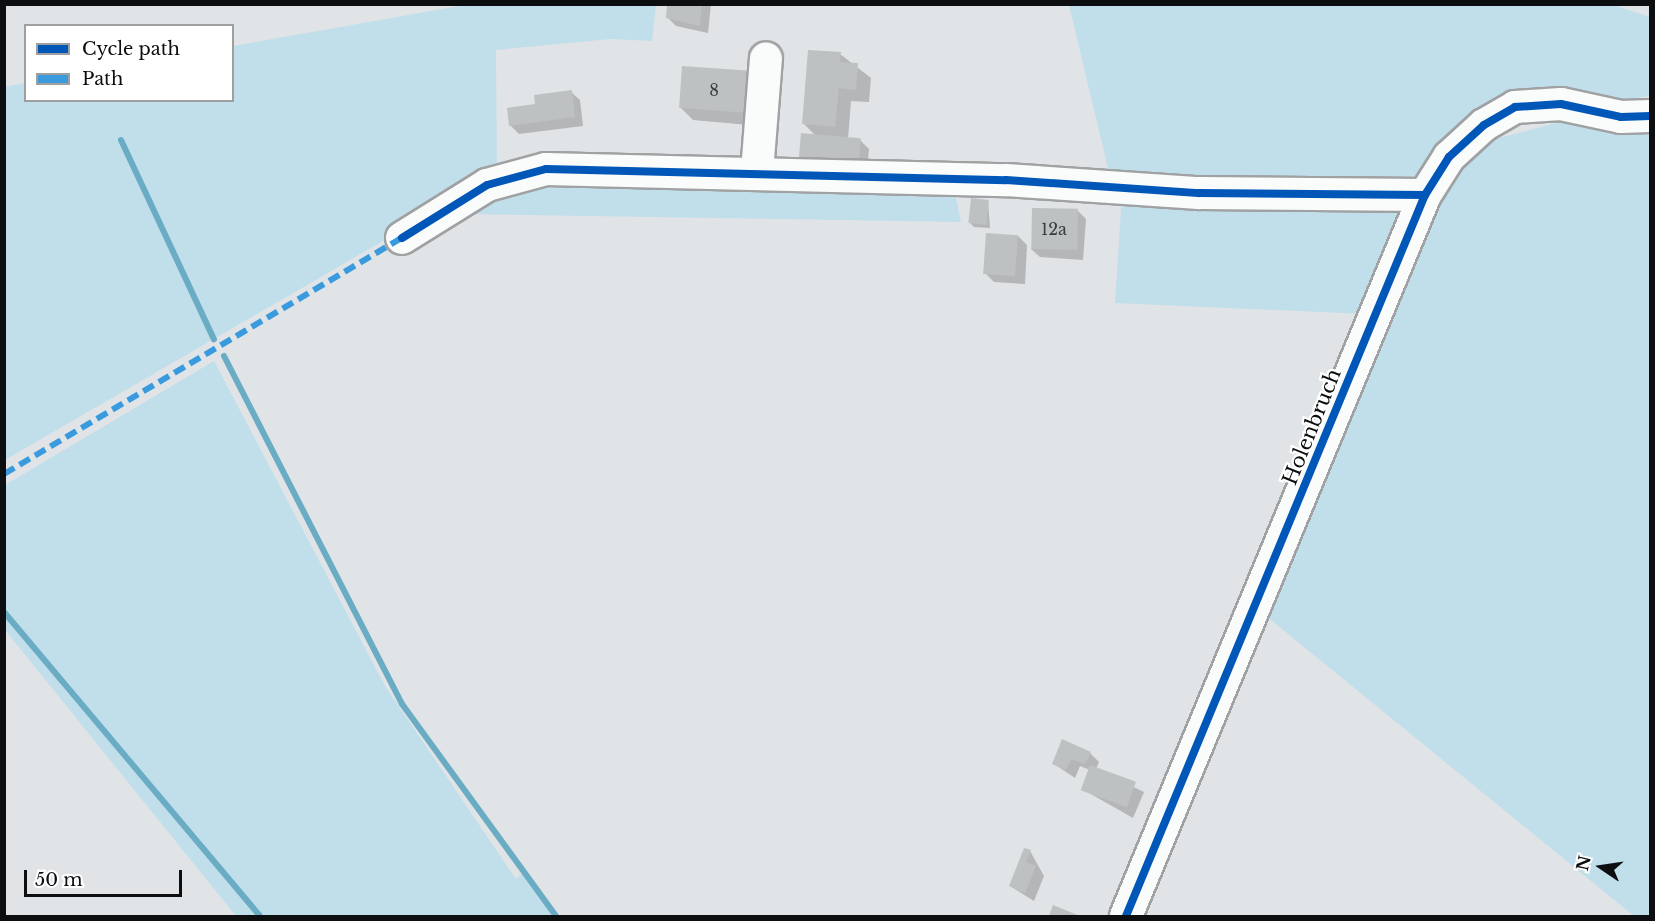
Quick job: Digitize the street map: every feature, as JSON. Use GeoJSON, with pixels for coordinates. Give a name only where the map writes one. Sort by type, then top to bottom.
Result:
{"type":"FeatureCollection","features":[{"type":"Feature","properties":{"kind":"street"},"geometry":{"type":"LineString","coordinates":[[757,172],[766,58]]}},
{"type":"Feature","properties":{"kind":"street","name":"Holenbruch"},"geometry":{"type":"LineString","coordinates":[[1126,916],[1425,195],[1449,157],[1484,125],[1515,107],[1561,104],[1621,117],[1650,116]]}},
{"type":"Feature","properties":{"kind":"street"},"geometry":{"type":"LineString","coordinates":[[402,238],[487,185],[546,169],[757,172],[1199,193],[1425,195]]}},
{"type":"Feature","properties":{"kind":"shaded area"},"geometry":{"type":"Polygon","coordinates":[[[465,5],[656,5],[652,41],[611,39],[496,50],[497,175],[5,460],[4,87],[24,83],[24,102],[234,102],[234,46],[465,5]]]}},
{"type":"Feature","properties":{"kind":"shaded area"},"geometry":{"type":"Polygon","coordinates":[[[1069,5],[1614,5],[1650,17],[1650,96],[1620,100],[1563,89],[1511,95],[1469,116],[1418,190],[1111,181],[1069,5]]]}},
{"type":"Feature","properties":{"kind":"shaded area"},"geometry":{"type":"Polygon","coordinates":[[[1560,122],[1620,135],[1650,134],[1650,916],[1634,916],[1261,612],[1425,223],[1455,168],[1495,139],[1560,122]]]}},
{"type":"Feature","properties":{"kind":"shaded area"},"geometry":{"type":"Polygon","coordinates":[[[517,181],[953,185],[961,222],[457,214],[517,181]]]}},
{"type":"Feature","properties":{"kind":"shaded area"},"geometry":{"type":"Polygon","coordinates":[[[1122,193],[1412,201],[1365,314],[1115,303],[1122,193]]]}},
{"type":"Feature","properties":{"kind":"shaded area"},"geometry":{"type":"Polygon","coordinates":[[[214,361],[385,686],[516,879],[523,872],[556,916],[236,916],[5,630],[5,485],[214,361]]]}},
{"type":"Feature","properties":{"kind":"building"},"geometry":{"type":"Polygon","coordinates":[[[667,4],[702,4],[700,26],[666,18],[667,4]]]}},
{"type":"Feature","properties":{"kind":"building"},"geometry":{"type":"Polygon","coordinates":[[[808,50],[841,52],[840,62],[858,63],[856,90],[839,88],[835,127],[802,124],[808,50]]]}},
{"type":"Feature","properties":{"kind":"building"},"geometry":{"type":"Polygon","coordinates":[[[682,66],[750,71],[747,113],[679,108],[682,66]]]}},
{"type":"Feature","properties":{"kind":"building"},"geometry":{"type":"Polygon","coordinates":[[[572,90],[575,117],[509,126],[507,108],[535,104],[534,95],[572,90]]]}},
{"type":"Feature","properties":{"kind":"building"},"geometry":{"type":"Polygon","coordinates":[[[801,133],[861,138],[859,163],[799,158],[801,133]]]}},
{"type":"Feature","properties":{"kind":"building"},"geometry":{"type":"Polygon","coordinates":[[[971,198],[989,200],[986,225],[968,223],[971,198]]]}},
{"type":"Feature","properties":{"kind":"building"},"geometry":{"type":"Polygon","coordinates":[[[1032,208],[1078,209],[1077,250],[1031,249],[1032,208]]]}},
{"type":"Feature","properties":{"kind":"building"},"geometry":{"type":"Polygon","coordinates":[[[986,233],[1018,235],[1015,276],[983,274],[986,233]]]}},
{"type":"Feature","properties":{"kind":"building"},"geometry":{"type":"Polygon","coordinates":[[[1062,739],[1091,752],[1085,764],[1071,759],[1066,770],[1052,764],[1062,739]]]}},
{"type":"Feature","properties":{"kind":"building"},"geometry":{"type":"Polygon","coordinates":[[[1090,765],[1136,782],[1127,807],[1081,790],[1090,765]]]}},
{"type":"Feature","properties":{"kind":"building"},"geometry":{"type":"Polygon","coordinates":[[[1024,848],[1031,850],[1026,862],[1036,866],[1025,893],[1009,886],[1024,848]]]}},
{"type":"Feature","properties":{"kind":"building"},"geometry":{"type":"Polygon","coordinates":[[[1053,905],[1080,916],[1049,916],[1053,905]]]}},
{"type":"Feature","properties":{"kind":"waterway"},"geometry":{"type":"LineString","coordinates":[[121,140],[214,339]]}},
{"type":"Feature","properties":{"kind":"waterway"},"geometry":{"type":"LineString","coordinates":[[224,356],[402,704],[556,916]]}},
{"type":"Feature","properties":{"kind":"waterway"},"geometry":{"type":"LineString","coordinates":[[4,612],[260,916]]}},
{"type":"Feature","properties":{"kind":"marked path"},"geometry":{"type":"LineString","coordinates":[[4,474],[402,238]]}},
{"type":"Feature","properties":{"kind":"cycle path"},"geometry":{"type":"LineString","coordinates":[[1126,916],[1425,195],[1449,157],[1484,125],[1515,107],[1561,104],[1621,117],[1650,116]]}},
{"type":"Feature","properties":{"kind":"cycle path"},"geometry":{"type":"LineString","coordinates":[[402,238],[487,185],[546,169],[1006,180],[1199,193],[1425,195]]}}]}
